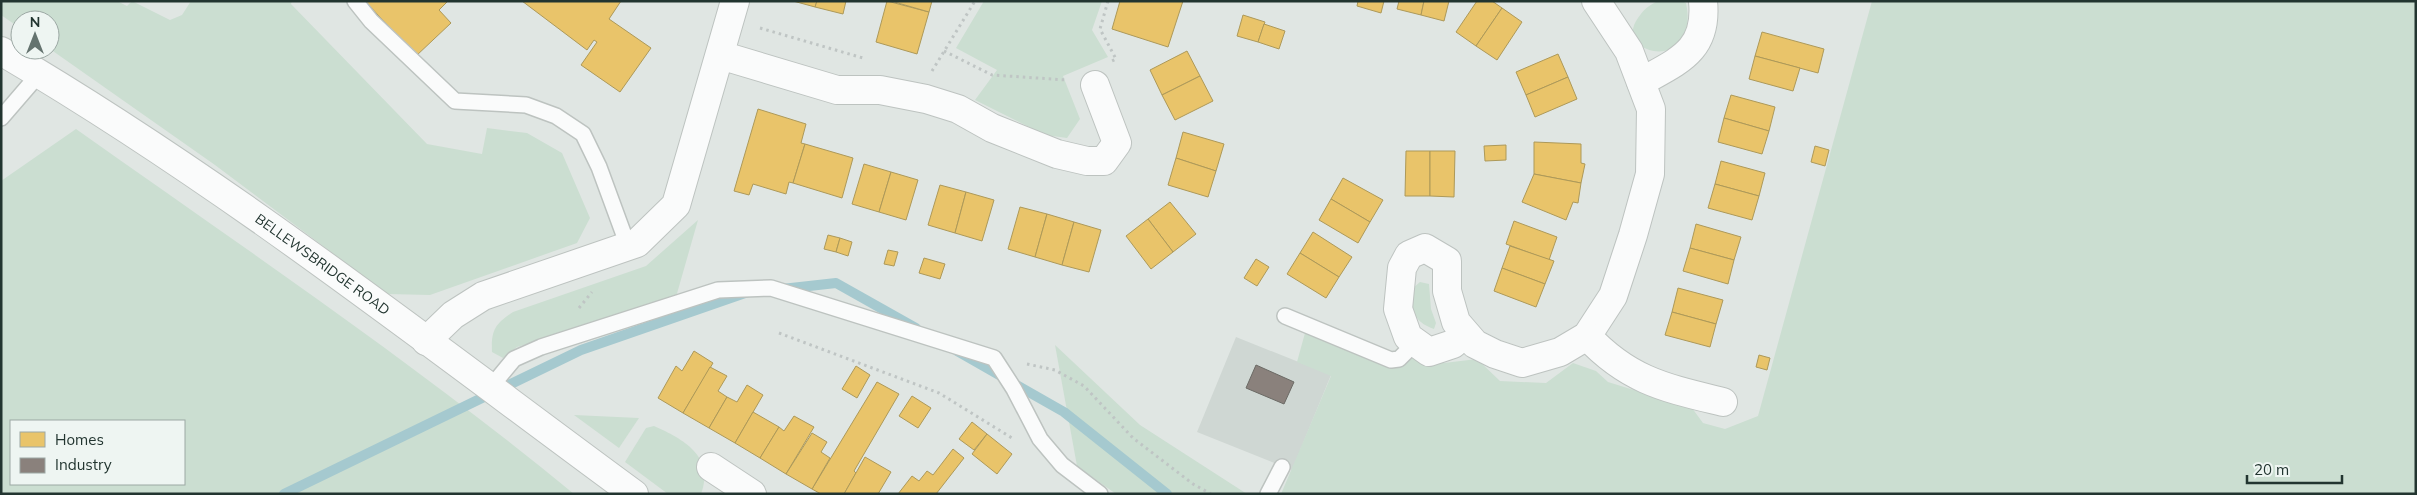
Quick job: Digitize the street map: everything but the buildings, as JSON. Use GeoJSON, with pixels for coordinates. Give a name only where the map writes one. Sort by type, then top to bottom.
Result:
{"type":"FeatureCollection","features":[{"type":"Feature","properties":{"kind":"street"},"geometry":{"type":"LineString","coordinates":[[426,341],[453,315],[483,296],[637,243],[676,205],[735,1]]}},
{"type":"Feature","properties":{"kind":"street"},"geometry":{"type":"LineString","coordinates":[[1641,82],[1681,60],[1698,41],[1704,14],[1703,1]]}},
{"type":"Feature","properties":{"kind":"street"},"geometry":{"type":"LineString","coordinates":[[1465,333],[1452,344],[1429,352],[1408,337],[1398,309],[1402,268],[1409,254],[1425,248],[1447,261],[1447,292],[1456,322],[1475,344],[1495,354],[1522,363],[1560,352],[1587,336],[1613,296],[1650,174],[1651,109],[1629,51],[1598,2]]}},
{"type":"Feature","properties":{"kind":"street","name":"BELLEWSBRIDGE ROAD"},"geometry":{"type":"LineString","coordinates":[[1,51],[40,74],[272,228],[634,494]]}},
{"type":"Feature","properties":{"kind":"street"},"geometry":{"type":"LineString","coordinates":[[720,54],[837,90],[880,90],[926,99],[958,109],[992,128],[1057,154],[1087,161],[1104,161],[1117,143],[1091,76]]}},
{"type":"Feature","properties":{"kind":"street"},"geometry":{"type":"LineString","coordinates":[[1587,336],[1603,353],[1624,368],[1655,384],[1723,402]]}},
{"type":"Feature","properties":{"kind":"lane"},"geometry":{"type":"LineString","coordinates":[[355,1],[371,21],[455,102],[526,105],[556,116],[583,134],[599,167],[628,246]]}},
{"type":"Feature","properties":{"kind":"lane"},"geometry":{"type":"LineString","coordinates":[[1,118],[40,74]]}},
{"type":"Feature","properties":{"kind":"lane"},"geometry":{"type":"LineString","coordinates":[[490,388],[514,359],[541,347],[718,290],[771,288],[994,358],[1014,389],[1040,439],[1062,465],[1100,494]]}},
{"type":"Feature","properties":{"kind":"lane"},"geometry":{"type":"LineString","coordinates":[[1285,316],[1391,360],[1399,359],[1416,342]]}},
{"type":"Feature","properties":{"kind":"lane"},"geometry":{"type":"LineString","coordinates":[[1268,494],[1282,467]]}},
{"type":"Feature","properties":{"kind":"path"},"geometry":{"type":"LineString","coordinates":[[926,99],[928,77],[975,1]]}},
{"type":"Feature","properties":{"kind":"path"},"geometry":{"type":"LineString","coordinates":[[944,51],[992,75],[1091,76],[1116,59],[1100,29],[1108,1]]}},
{"type":"Feature","properties":{"kind":"path"},"geometry":{"type":"LineString","coordinates":[[760,28],[872,60]]}},
{"type":"Feature","properties":{"kind":"path"},"geometry":{"type":"LineString","coordinates":[[779,333],[939,393],[990,427],[1018,441],[1040,439]]}},
{"type":"Feature","properties":{"kind":"path"},"geometry":{"type":"LineString","coordinates":[[994,358],[1055,370],[1084,386],[1133,438],[1193,484],[1211,494]]}},
{"type":"Feature","properties":{"kind":"shaded area"},"geometry":{"type":"Polygon","coordinates":[[[1236,337],[1331,375],[1292,470],[1197,432],[1236,337]]]}},
{"type":"Feature","properties":{"kind":"green space"},"geometry":{"type":"Polygon","coordinates":[[[1,1],[117,1],[127,6],[132,1],[170,20],[182,15],[191,1],[292,1],[291,4],[427,144],[482,154],[487,128],[527,133],[562,153],[590,218],[577,243],[430,295],[387,294],[215,165],[60,56],[60,10],[10,10],[10,21],[1,15],[1,1]]]}},
{"type":"Feature","properties":{"kind":"green space"},"geometry":{"type":"Polygon","coordinates":[[[984,1],[1102,1],[1092,30],[1108,57],[1063,76],[1080,119],[1067,138],[1045,135],[975,100],[997,70],[956,48],[984,1]]]}},
{"type":"Feature","properties":{"kind":"green space"},"geometry":{"type":"Polygon","coordinates":[[[1658,1],[1682,1],[1686,3],[1687,26],[1681,41],[1670,49],[1657,51],[1645,48],[1636,41],[1633,31],[1642,12],[1658,1]]]}},
{"type":"Feature","properties":{"kind":"green space"},"geometry":{"type":"Polygon","coordinates":[[[1872,1],[2416,1],[2416,494],[1281,494],[1331,376],[1297,362],[1305,333],[1393,368],[1415,357],[1444,363],[1477,359],[1500,381],[1546,383],[1573,363],[1596,371],[1608,382],[1692,408],[1703,423],[1725,429],[1758,416],[1872,1]]]}},
{"type":"Feature","properties":{"kind":"green space"},"geometry":{"type":"Polygon","coordinates":[[[76,129],[391,352],[453,398],[574,494],[1,494],[1,181],[76,129]]]}},
{"type":"Feature","properties":{"kind":"green space"},"geometry":{"type":"Polygon","coordinates":[[[698,220],[676,297],[517,347],[503,358],[492,352],[492,338],[495,328],[513,312],[646,266],[698,220]]]}},
{"type":"Feature","properties":{"kind":"green space"},"geometry":{"type":"Polygon","coordinates":[[[1420,282],[1429,284],[1431,309],[1436,323],[1434,329],[1421,322],[1413,309],[1412,289],[1420,282]]]}},
{"type":"Feature","properties":{"kind":"green space"},"geometry":{"type":"Polygon","coordinates":[[[1055,345],[1140,425],[1247,494],[1116,494],[1077,466],[1055,345]]]}},
{"type":"Feature","properties":{"kind":"green space"},"geometry":{"type":"Polygon","coordinates":[[[574,415],[639,418],[619,448],[574,415]]]}},
{"type":"Feature","properties":{"kind":"green space"},"geometry":{"type":"Polygon","coordinates":[[[654,426],[685,443],[700,459],[704,469],[701,494],[668,494],[625,462],[646,428],[654,426]]]}},
{"type":"Feature","properties":{"kind":"waterway"},"geometry":{"type":"LineString","coordinates":[[782,289],[836,283],[916,328]]}},
{"type":"Feature","properties":{"kind":"waterway"},"geometry":{"type":"LineString","coordinates":[[284,494],[581,350],[748,292]]}},
{"type":"Feature","properties":{"kind":"waterway"},"geometry":{"type":"LineString","coordinates":[[957,351],[1064,412],[1167,494]]}}]}
